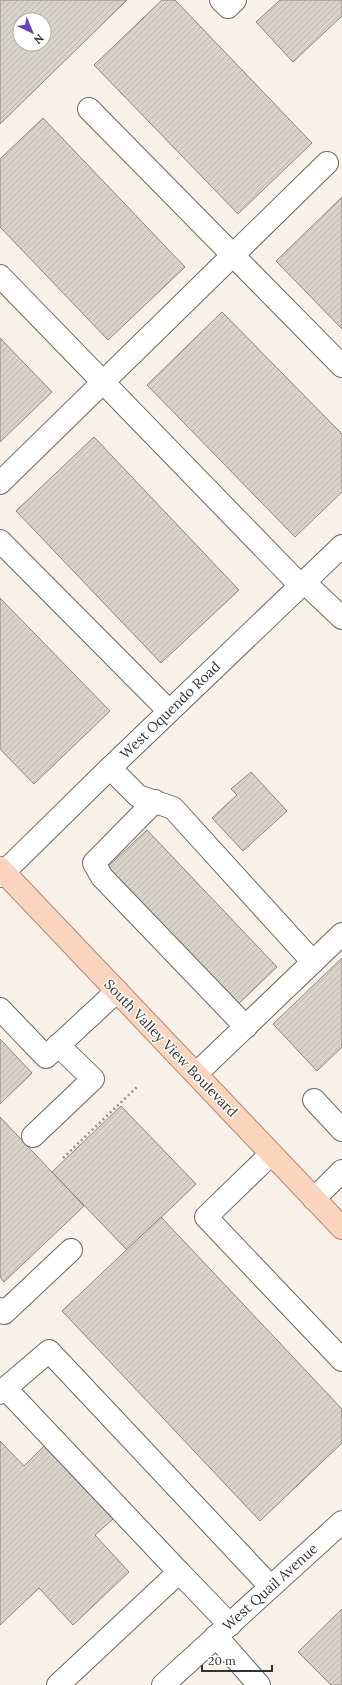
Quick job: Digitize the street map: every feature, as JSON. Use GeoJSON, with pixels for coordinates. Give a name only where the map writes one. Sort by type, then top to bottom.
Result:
{"type":"FeatureCollection","features":[{"type":"Feature","properties":{"kind":"main road","name":"South Valley View Boulevard"},"geometry":{"type":"LineString","coordinates":[[1,872],[117,991],[342,1228]]}},
{"type":"Feature","properties":{"kind":"street"},"geometry":{"type":"LineString","coordinates":[[220,0],[228,7],[235,0]]}},
{"type":"Feature","properties":{"kind":"street"},"geometry":{"type":"LineString","coordinates":[[89,108],[342,366]]}},
{"type":"Feature","properties":{"kind":"street"},"geometry":{"type":"LineString","coordinates":[[0,482],[327,163]]}},
{"type":"Feature","properties":{"kind":"street"},"geometry":{"type":"LineString","coordinates":[[0,276],[103,383],[302,584],[342,618]]}},
{"type":"Feature","properties":{"kind":"street"},"geometry":{"type":"LineString","coordinates":[[0,541],[169,711]]}},
{"type":"Feature","properties":{"kind":"street","name":"West Oquendo Road"},"geometry":{"type":"LineString","coordinates":[[1,872],[342,546]]}},
{"type":"Feature","properties":{"kind":"street"},"geometry":{"type":"LineString","coordinates":[[110,768],[138,796],[173,808],[313,962]]}},
{"type":"Feature","properties":{"kind":"street"},"geometry":{"type":"LineString","coordinates":[[155,801],[94,863],[102,877],[246,1027]]}},
{"type":"Feature","properties":{"kind":"street"},"geometry":{"type":"LineString","coordinates":[[196,1074],[342,934]]}},
{"type":"Feature","properties":{"kind":"street"},"geometry":{"type":"LineString","coordinates":[[0,1009],[46,1057],[117,991]]}},
{"type":"Feature","properties":{"kind":"street"},"geometry":{"type":"LineString","coordinates":[[34,1136],[93,1079],[58,1045]]}},
{"type":"Feature","properties":{"kind":"street"},"geometry":{"type":"LineString","coordinates":[[314,1100],[342,1130]]}},
{"type":"Feature","properties":{"kind":"street"},"geometry":{"type":"LineString","coordinates":[[271,1154],[206,1217],[342,1360]]}},
{"type":"Feature","properties":{"kind":"street"},"geometry":{"type":"LineString","coordinates":[[314,1198],[342,1171]]}},
{"type":"Feature","properties":{"kind":"street"},"geometry":{"type":"LineString","coordinates":[[0,1309],[4,1313],[71,1250]]}},
{"type":"Feature","properties":{"kind":"street"},"geometry":{"type":"LineString","coordinates":[[259,1685],[223,1630],[179,1572],[3,1390],[49,1351],[270,1586]]}},
{"type":"Feature","properties":{"kind":"street","name":"West Quail Avenue"},"geometry":{"type":"LineString","coordinates":[[163,1685],[270,1586],[341,1524]]}},
{"type":"Feature","properties":{"kind":"street"},"geometry":{"type":"LineString","coordinates":[[62,1684],[179,1572]]}},
{"type":"Feature","properties":{"kind":"path"},"geometry":{"type":"LineString","coordinates":[[63,1158],[138,1086]]}},
{"type":"Feature","properties":{"kind":"building"},"geometry":{"type":"Polygon","coordinates":[[[0,0],[127,0],[0,124],[0,0]]]}},
{"type":"Feature","properties":{"kind":"building"},"geometry":{"type":"Polygon","coordinates":[[[162,0],[175,0],[312,143],[238,214],[94,65],[162,0]]]}},
{"type":"Feature","properties":{"kind":"building"},"geometry":{"type":"Polygon","coordinates":[[[280,0],[342,0],[342,16],[293,62],[256,22],[280,0]]]}},
{"type":"Feature","properties":{"kind":"building"},"geometry":{"type":"Polygon","coordinates":[[[43,118],[185,267],[108,340],[0,227],[0,159],[43,118]]]}},
{"type":"Feature","properties":{"kind":"building"},"geometry":{"type":"Polygon","coordinates":[[[342,197],[342,329],[276,261],[342,197]]]}},
{"type":"Feature","properties":{"kind":"building"},"geometry":{"type":"Polygon","coordinates":[[[222,312],[342,434],[342,492],[295,537],[147,385],[222,312]]]}},
{"type":"Feature","properties":{"kind":"building"},"geometry":{"type":"Polygon","coordinates":[[[0,338],[52,392],[0,442],[0,338]]]}},
{"type":"Feature","properties":{"kind":"building"},"geometry":{"type":"Polygon","coordinates":[[[94,437],[239,590],[161,663],[16,511],[94,437]]]}},
{"type":"Feature","properties":{"kind":"building"},"geometry":{"type":"Polygon","coordinates":[[[0,598],[110,711],[34,784],[0,749],[0,598]]]}},
{"type":"Feature","properties":{"kind":"building"},"geometry":{"type":"Polygon","coordinates":[[[251,772],[287,811],[243,851],[212,818],[237,795],[231,789],[251,772]]]}},
{"type":"Feature","properties":{"kind":"building"},"geometry":{"type":"Polygon","coordinates":[[[147,830],[277,967],[233,1009],[103,871],[147,830]]]}},
{"type":"Feature","properties":{"kind":"building"},"geometry":{"type":"Polygon","coordinates":[[[342,958],[342,1047],[317,1071],[273,1024],[342,958]]]}},
{"type":"Feature","properties":{"kind":"building"},"geometry":{"type":"Polygon","coordinates":[[[0,1039],[32,1073],[0,1104],[0,1039]]]}},
{"type":"Feature","properties":{"kind":"building"},"geometry":{"type":"Polygon","coordinates":[[[121,1106],[196,1184],[127,1250],[52,1172],[121,1106]]]}},
{"type":"Feature","properties":{"kind":"building"},"geometry":{"type":"Polygon","coordinates":[[[0,1117],[84,1206],[4,1282],[0,1277],[0,1117]]]}},
{"type":"Feature","properties":{"kind":"building"},"geometry":{"type":"Polygon","coordinates":[[[161,1217],[342,1409],[342,1443],[260,1521],[62,1311],[161,1217]]]}},
{"type":"Feature","properties":{"kind":"building"},"geometry":{"type":"Polygon","coordinates":[[[0,1441],[24,1466],[44,1446],[113,1519],[95,1535],[129,1572],[73,1625],[39,1588],[0,1625],[0,1441]]]}},
{"type":"Feature","properties":{"kind":"building"},"geometry":{"type":"Polygon","coordinates":[[[342,1609],[342,1685],[331,1685],[298,1652],[342,1609]]]}}]}
